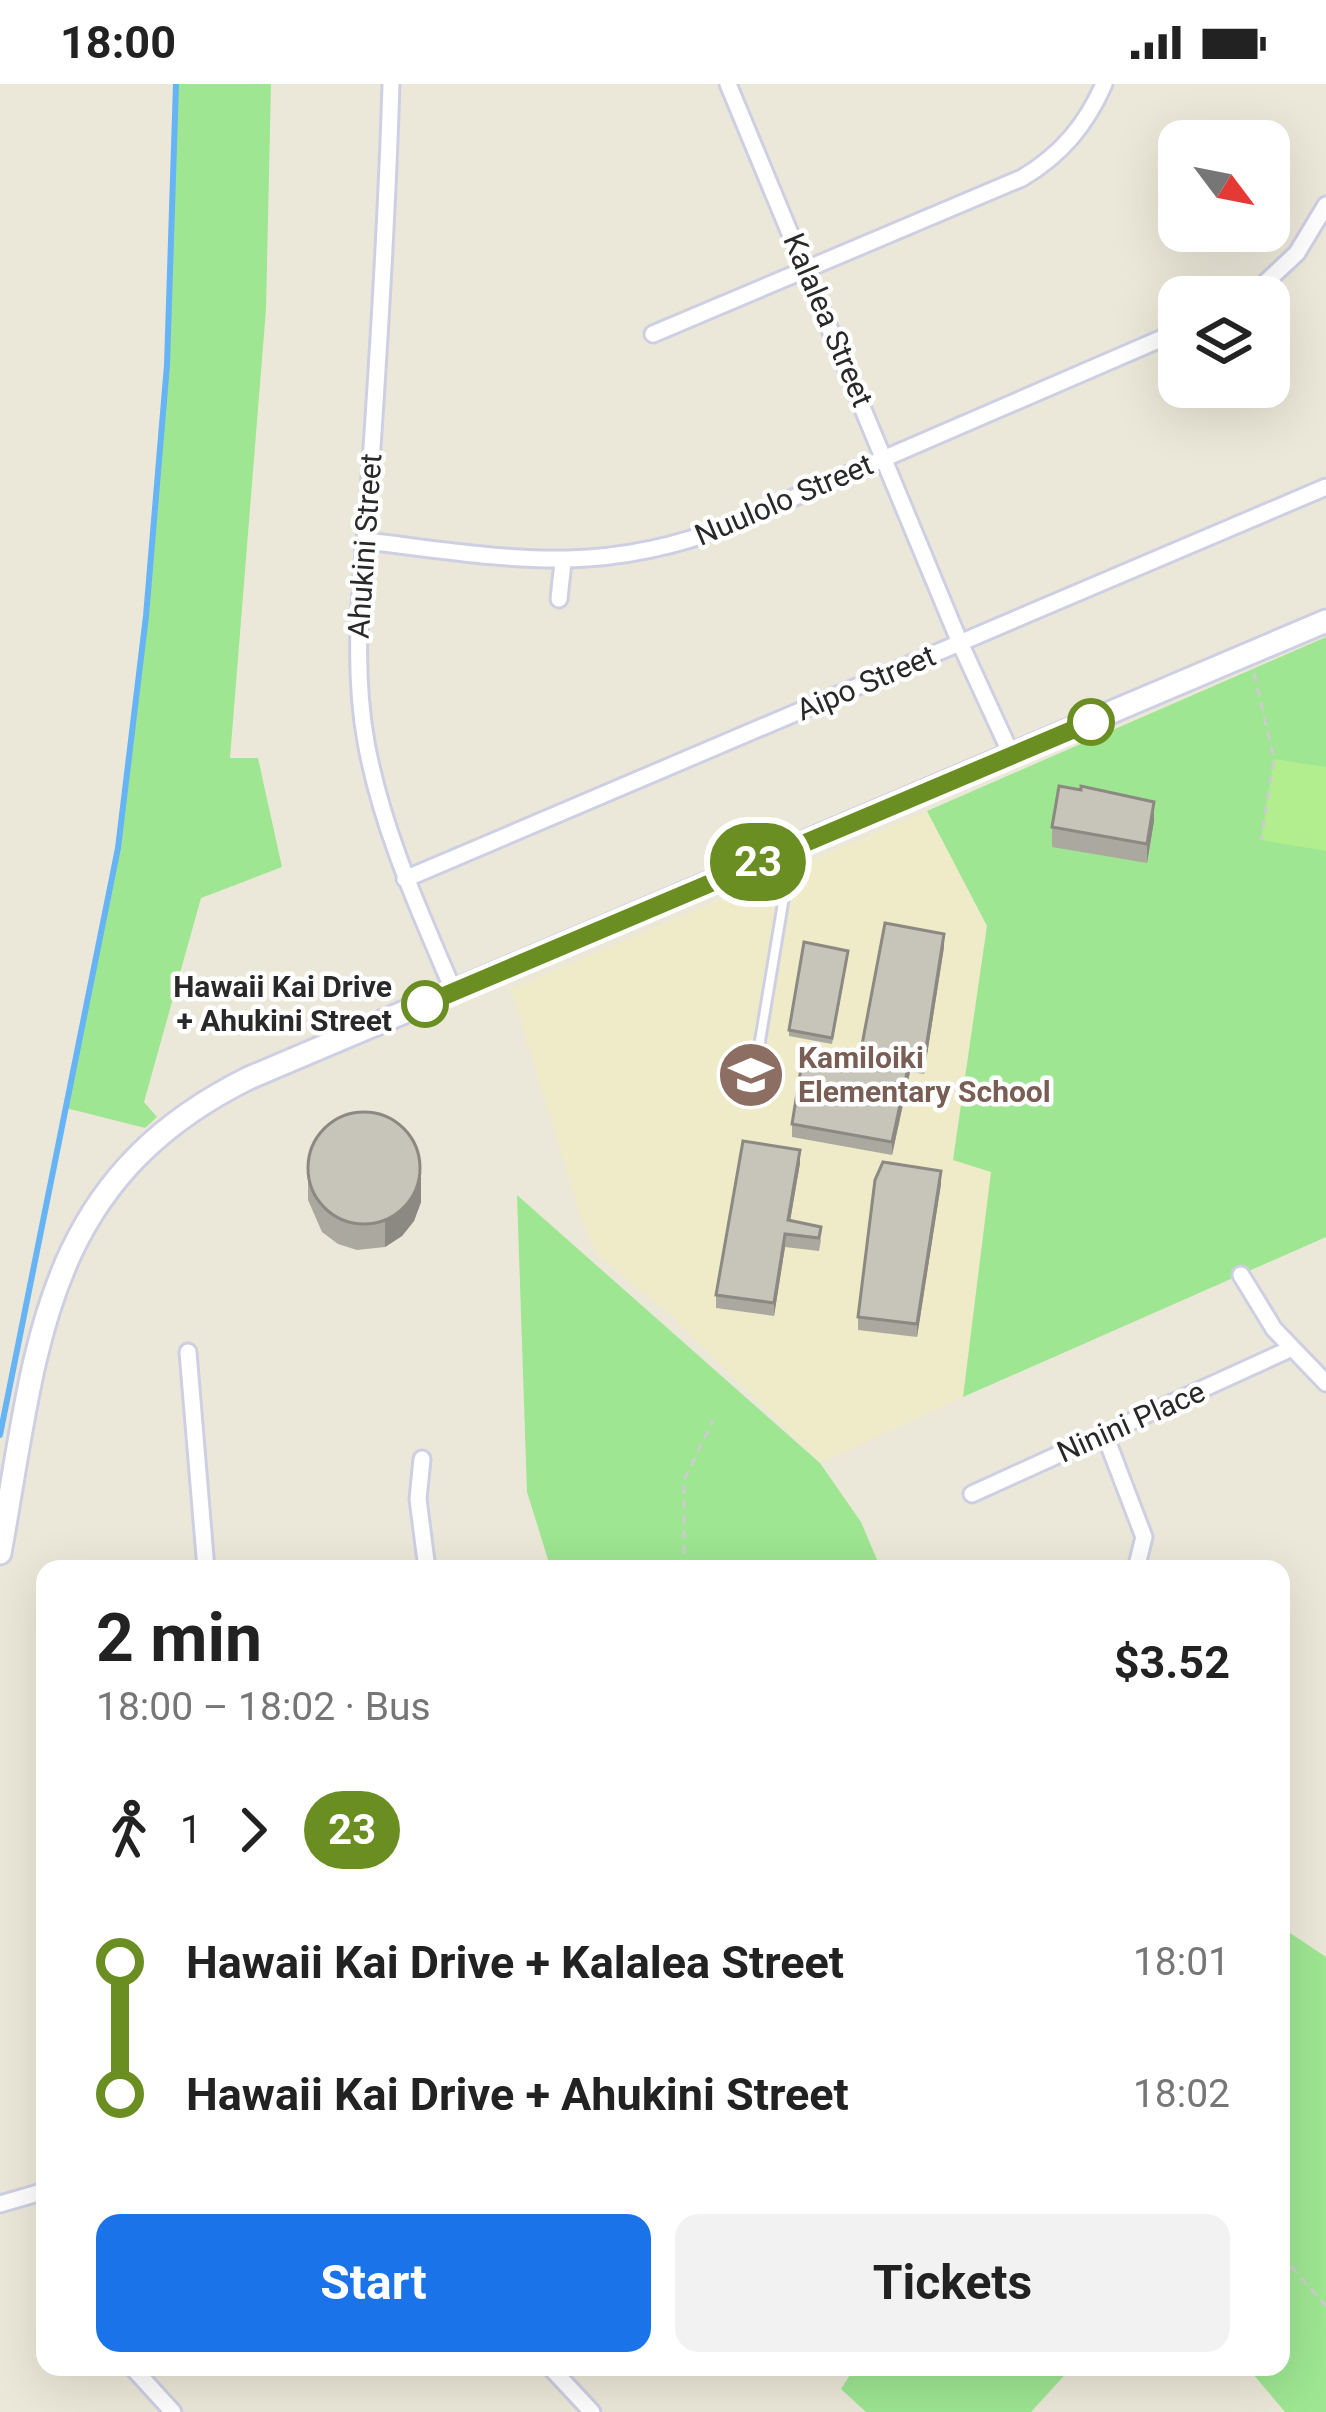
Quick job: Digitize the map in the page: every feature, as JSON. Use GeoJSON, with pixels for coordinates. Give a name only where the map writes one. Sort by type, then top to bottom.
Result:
{"type":"FeatureCollection","features":[{"type":"Feature","properties":{"kind":"main road"},"geometry":{"type":"LineString","coordinates":[[0,1553],[48,1304],[71,1247],[114,1182],[169,1127],[220,1093],[1326,621]]}},
{"type":"Feature","properties":{"kind":"street","name":"Ahukini Street"},"geometry":{"type":"LineString","coordinates":[[391,84],[387,231],[358,639],[363,721],[374,785],[405,878],[454,992]]}},
{"type":"Feature","properties":{"kind":"street","name":"Kalalea Street"},"geometry":{"type":"LineString","coordinates":[[728,84],[960,643],[1012,756]]}},
{"type":"Feature","properties":{"kind":"street"},"geometry":{"type":"LineString","coordinates":[[653,334],[1034,170],[1077,133],[1104,84]]}},
{"type":"Feature","properties":{"kind":"street"},"geometry":{"type":"LineString","coordinates":[[1272,276],[1297,253],[1326,205]]}},
{"type":"Feature","properties":{"kind":"street","name":"Nuulolo Street"},"geometry":{"type":"LineString","coordinates":[[366,541],[563,562],[631,556],[696,538],[1158,340]]}},
{"type":"Feature","properties":{"kind":"street","name":"Aipo Street"},"geometry":{"type":"LineString","coordinates":[[405,878],[1326,487]]}},
{"type":"Feature","properties":{"kind":"street"},"geometry":{"type":"LineString","coordinates":[[559,599],[563,562]]}},
{"type":"Feature","properties":{"kind":"street"},"geometry":{"type":"LineString","coordinates":[[1241,1275],[1290,1349],[1326,1383]]}},
{"type":"Feature","properties":{"kind":"street","name":"Ninini Place"},"geometry":{"type":"LineString","coordinates":[[971,1494],[1290,1349]]}},
{"type":"Feature","properties":{"kind":"street"},"geometry":{"type":"LineString","coordinates":[[188,1352],[205,1560]]}},
{"type":"Feature","properties":{"kind":"street"},"geometry":{"type":"LineString","coordinates":[[1105,1435],[1144,1537],[1138,1560]]}},
{"type":"Feature","properties":{"kind":"street"},"geometry":{"type":"LineString","coordinates":[[422,1459],[418,1499],[426,1560]]}},
{"type":"Feature","properties":{"kind":"street"},"geometry":{"type":"LineString","coordinates":[[0,2204],[36,2194]]}},
{"type":"Feature","properties":{"kind":"street"},"geometry":{"type":"LineString","coordinates":[[140,2376],[173,2412]]}},
{"type":"Feature","properties":{"kind":"street"},"geometry":{"type":"LineString","coordinates":[[558,2376],[592,2412]]}},
{"type":"Feature","properties":{"kind":"lane"},"geometry":{"type":"LineString","coordinates":[[751,1095],[792,847]]}},
{"type":"Feature","properties":{"kind":"path"},"geometry":{"type":"LineString","coordinates":[[1250,653],[1274,759],[1261,840]]}},
{"type":"Feature","properties":{"kind":"path"},"geometry":{"type":"LineString","coordinates":[[684,1560],[684,1480],[713,1420]]}},
{"type":"Feature","properties":{"kind":"path"},"geometry":{"type":"LineString","coordinates":[[1290,2265],[1326,2306]]}},
{"type":"Feature","properties":{"kind":"shaded area","name":"Kamiloiki Elementary School"},"geometry":{"type":"Polygon","coordinates":[[[927,811],[987,925],[953,1160],[991,1171],[963,1397],[820,1463],[670,1315],[598,1256],[583,1224],[511,989],[927,811]]]}},
{"type":"Feature","properties":{"kind":"green space"},"geometry":{"type":"Polygon","coordinates":[[[176,84],[271,84],[266,309],[230,758],[258,758],[282,867],[201,898],[144,1102],[157,1117],[145,1128],[66,1108],[113,882],[142,659],[164,371],[176,84]]]}},
{"type":"Feature","properties":{"kind":"green space"},"geometry":{"type":"Polygon","coordinates":[[[1326,637],[1326,1237],[963,1397],[991,1172],[953,1160],[987,926],[927,811],[1326,637]]]}},
{"type":"Feature","properties":{"kind":"green space"},"geometry":{"type":"Polygon","coordinates":[[[1274,759],[1326,767],[1326,851],[1261,840],[1274,759]]]}},
{"type":"Feature","properties":{"kind":"green space"},"geometry":{"type":"Polygon","coordinates":[[[517,1195],[820,1463],[861,1522],[877,1560],[548,1560],[527,1492],[517,1195]]]}},
{"type":"Feature","properties":{"kind":"green space"},"geometry":{"type":"Polygon","coordinates":[[[1290,1933],[1326,1957],[1326,2412],[1285,2412],[1255,2376],[1290,2376],[1290,1933]]]}},
{"type":"Feature","properties":{"kind":"green space"},"geometry":{"type":"Polygon","coordinates":[[[849,2376],[1064,2376],[1031,2412],[866,2412],[841,2389],[849,2376]]]}},
{"type":"Feature","properties":{"kind":"building"},"geometry":{"type":"Polygon","coordinates":[[[1059,786],[1081,790],[1081,786],[1154,802],[1147,844],[1052,827],[1059,786]]]}},
{"type":"Feature","properties":{"kind":"building"},"geometry":{"type":"Polygon","coordinates":[[[885,923],[944,934],[924,1061],[910,1058],[892,1142],[792,1124],[803,1056],[858,1066],[885,923]]]}},
{"type":"Feature","properties":{"kind":"building"},"geometry":{"type":"Polygon","coordinates":[[[804,942],[848,951],[832,1038],[789,1030],[804,942]]]}},
{"type":"Feature","properties":{"kind":"building"},"geometry":{"type":"Polygon","coordinates":[[[364,1112],[385,1116],[404,1128],[416,1147],[420,1168],[416,1189],[404,1208],[385,1220],[364,1224],[343,1220],[324,1208],[312,1189],[308,1168],[312,1147],[324,1128],[343,1116],[364,1112]]]}},
{"type":"Feature","properties":{"kind":"building"},"geometry":{"type":"Polygon","coordinates":[[[743,1141],[800,1150],[788,1220],[821,1227],[819,1238],[785,1234],[774,1303],[716,1295],[743,1141]]]}},
{"type":"Feature","properties":{"kind":"building"},"geometry":{"type":"Polygon","coordinates":[[[883,1162],[941,1171],[917,1324],[858,1317],[875,1180],[883,1162]]]}},
{"type":"Feature","properties":{"kind":"waterway"},"geometry":{"type":"LineString","coordinates":[[0,1435],[118,848],[146,616],[167,365],[176,84]]}},
{"type":"Feature","properties":{"kind":"bus line","name":"23"},"geometry":{"type":"LineString","coordinates":[[425,1004],[1091,722]]}},
{"type":"Feature","properties":{"kind":"place","name":"Hawaii Kai Drive + Ahukini Street"},"geometry":{"type":"Point","coordinates":[425,1004]}},
{"type":"Feature","properties":{"kind":"place","name":"Kamiloiki Elementary School"},"geometry":{"type":"Point","coordinates":[751,1075]}}]}
